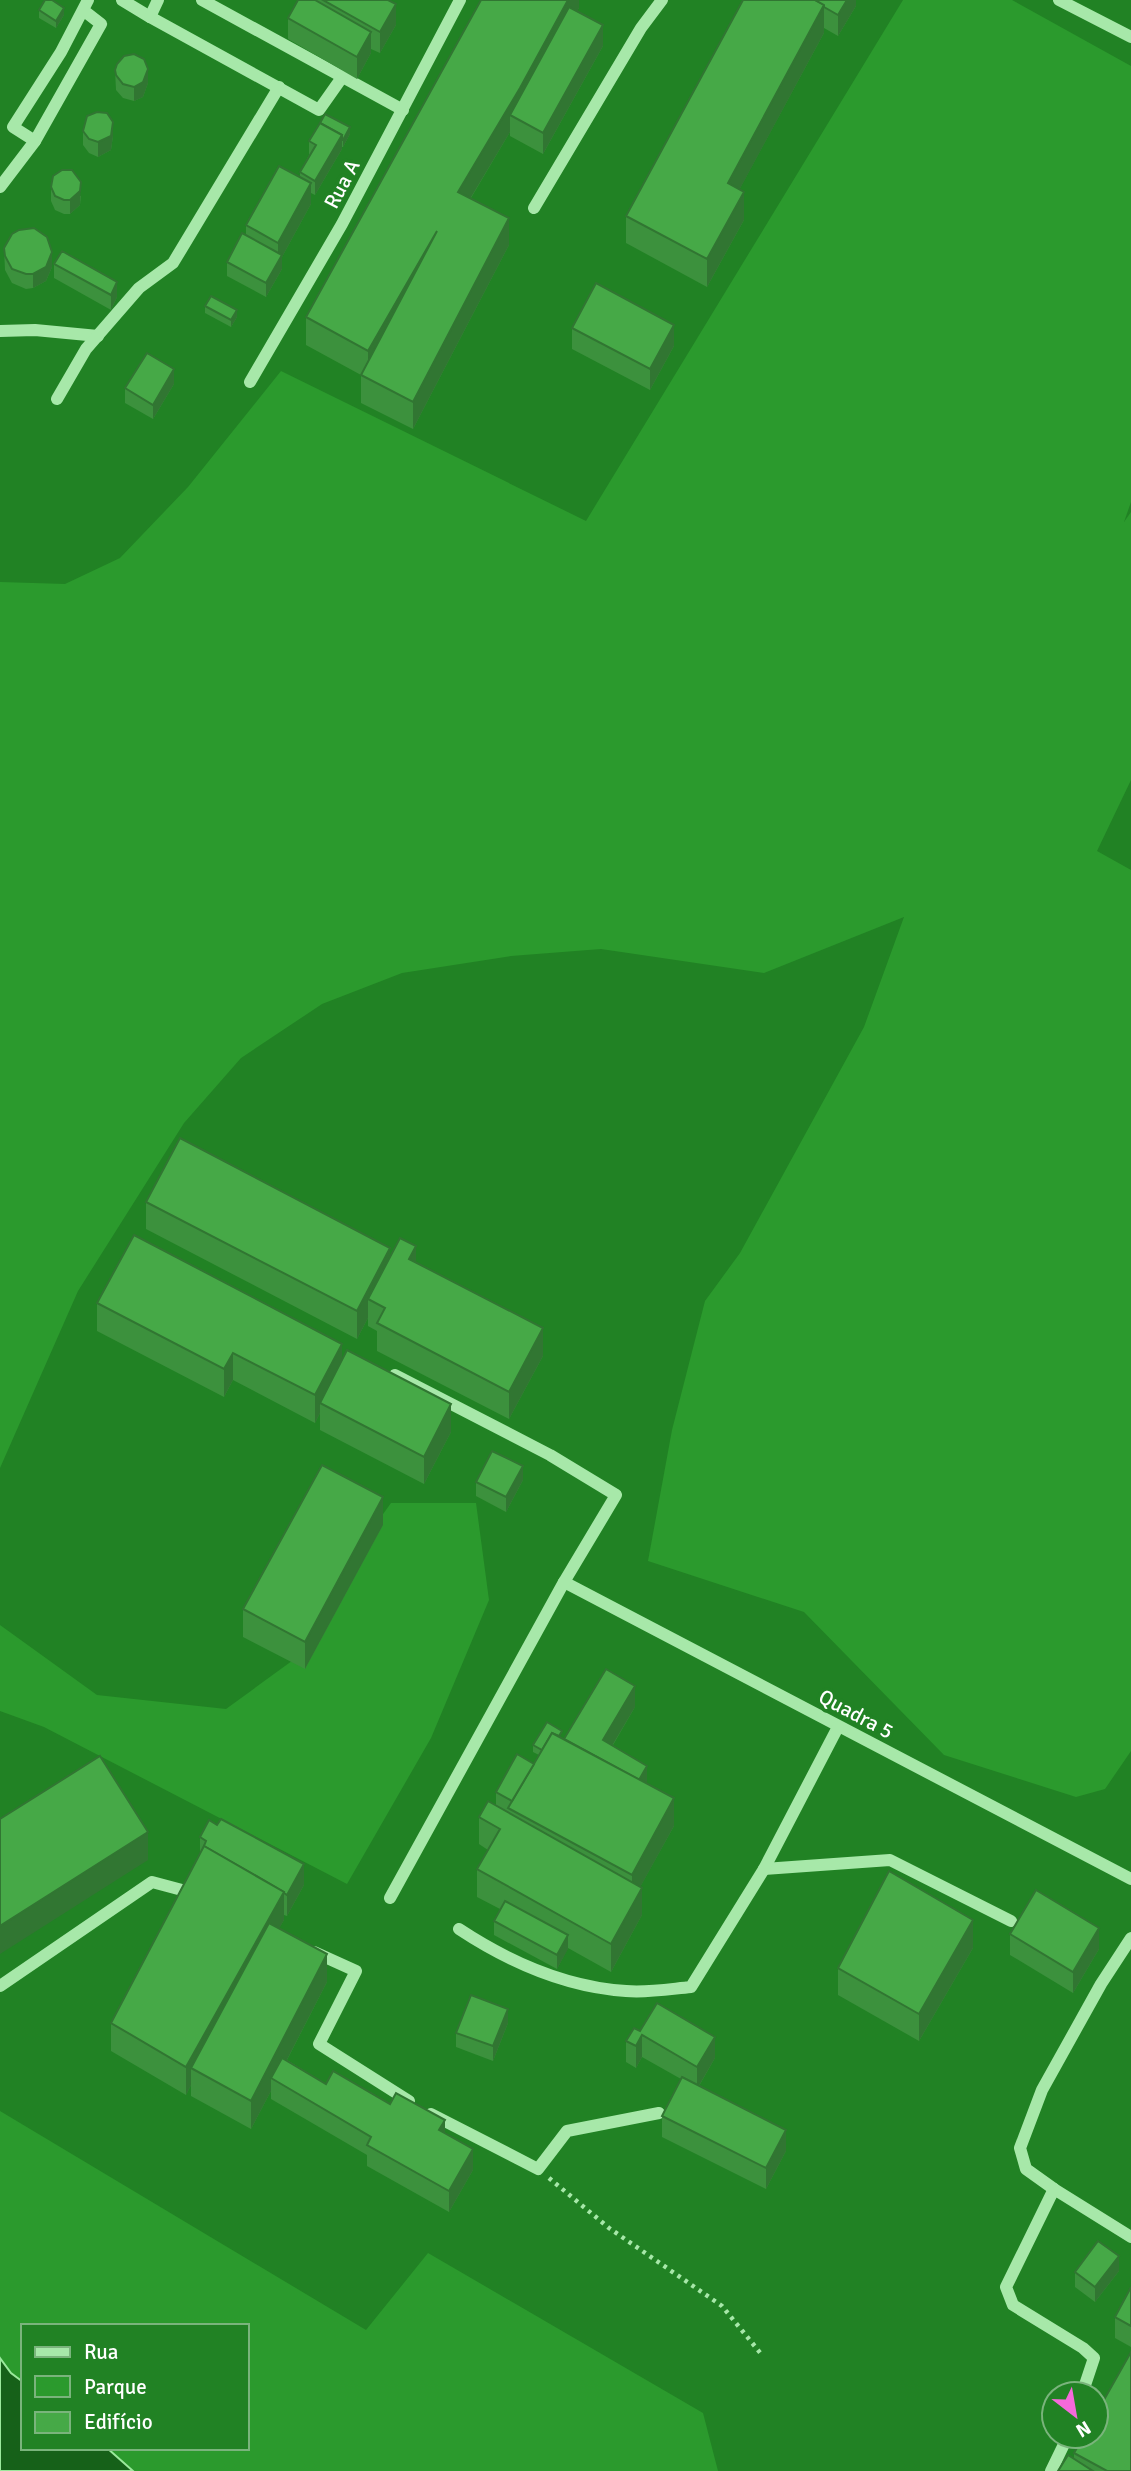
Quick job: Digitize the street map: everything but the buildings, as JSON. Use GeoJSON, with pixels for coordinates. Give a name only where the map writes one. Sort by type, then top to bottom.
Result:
{"type":"FeatureCollection","features":[{"type":"Feature","properties":{"kind":"street"},"geometry":{"type":"LineString","coordinates":[[122,0],[319,110],[343,76]]}},
{"type":"Feature","properties":{"kind":"street"},"geometry":{"type":"LineString","coordinates":[[150,17],[158,0]]}},
{"type":"Feature","properties":{"kind":"street"},"geometry":{"type":"LineString","coordinates":[[202,0],[403,110]]}},
{"type":"Feature","properties":{"kind":"street","name":"Rua A"},"geometry":{"type":"LineString","coordinates":[[250,382],[342,224],[460,0]]}},
{"type":"Feature","properties":{"kind":"street"},"geometry":{"type":"LineString","coordinates":[[534,208],[641,28],[662,0]]}},
{"type":"Feature","properties":{"kind":"street"},"geometry":{"type":"LineString","coordinates":[[1059,0],[1131,37]]}},
{"type":"Feature","properties":{"kind":"street"},"geometry":{"type":"LineString","coordinates":[[0,187],[35,141],[101,24],[85,5],[61,52],[6,127],[35,141]]}},
{"type":"Feature","properties":{"kind":"street"},"geometry":{"type":"LineString","coordinates":[[57,399],[86,349],[139,288],[173,263],[279,88]]}},
{"type":"Feature","properties":{"kind":"street"},"geometry":{"type":"LineString","coordinates":[[0,331],[35,330],[98,336]]}},
{"type":"Feature","properties":{"kind":"street"},"geometry":{"type":"LineString","coordinates":[[385,1370],[550,1455],[616,1495],[564,1582],[390,1898]]}},
{"type":"Feature","properties":{"kind":"street","name":"Quadra 5"},"geometry":{"type":"LineString","coordinates":[[564,1582],[1131,1880]]}},
{"type":"Feature","properties":{"kind":"street"},"geometry":{"type":"LineString","coordinates":[[459,1929],[491,1950],[565,1981],[627,1992],[691,1987],[764,1869],[838,1727]]}},
{"type":"Feature","properties":{"kind":"street"},"geometry":{"type":"LineString","coordinates":[[764,1869],[890,1860],[1011,1921]]}},
{"type":"Feature","properties":{"kind":"street"},"geometry":{"type":"LineString","coordinates":[[0,1986],[152,1882],[182,1890],[207,1902]]}},
{"type":"Feature","properties":{"kind":"street"},"geometry":{"type":"LineString","coordinates":[[1131,1938],[1101,1984],[1042,2090],[1020,2148],[1026,2169],[1131,2236]]}},
{"type":"Feature","properties":{"kind":"street"},"geometry":{"type":"LineString","coordinates":[[306,1948],[356,1971],[319,2044],[384,2087],[456,2129],[538,2169],[567,2131],[659,2113]]}},
{"type":"Feature","properties":{"kind":"street"},"geometry":{"type":"LineString","coordinates":[[1054,2189],[1006,2287],[1013,2305],[1083,2348],[1094,2358],[1087,2380]]}},
{"type":"Feature","properties":{"kind":"street"},"geometry":{"type":"LineString","coordinates":[[1051,2471],[1061,2450]]}},
{"type":"Feature","properties":{"kind":"path"},"geometry":{"type":"LineString","coordinates":[[538,2169],[609,2228],[722,2305],[762,2355]]}},
{"type":"Feature","properties":{"kind":"green space"},"geometry":{"type":"Polygon","coordinates":[[[903,0],[1012,0],[1131,66],[1131,502],[1124,522],[1131,512],[1131,780],[1097,851],[1131,870],[1131,1751],[1105,1789],[1076,1797],[944,1755],[804,1612],[648,1561],[672,1430],[705,1301],[740,1253],[864,1027],[904,917],[764,973],[601,949],[511,956],[402,973],[322,1004],[241,1058],[184,1123],[78,1291],[0,1468],[0,582],[65,584],[120,558],[188,487],[281,371],[586,521],[903,0]]]}},
{"type":"Feature","properties":{"kind":"green space"},"geometry":{"type":"Polygon","coordinates":[[[391,1503],[476,1503],[489,1600],[431,1738],[347,1884],[44,1727],[0,1711],[0,1625],[97,1695],[226,1709],[296,1658],[327,1592],[391,1503]]]}},
{"type":"Feature","properties":{"kind":"green space"},"geometry":{"type":"Polygon","coordinates":[[[0,2111],[366,2330],[428,2253],[703,2413],[718,2471],[133,2471],[109,2450],[248,2450],[248,2324],[21,2324],[21,2380],[11,2373],[0,2358],[0,2111]]]}},
{"type":"Feature","properties":{"kind":"shaded area"},"geometry":{"type":"Polygon","coordinates":[[[0,2358],[11,2373],[21,2380],[21,2450],[109,2450],[133,2471],[0,2471],[0,2358]]]}}]}
